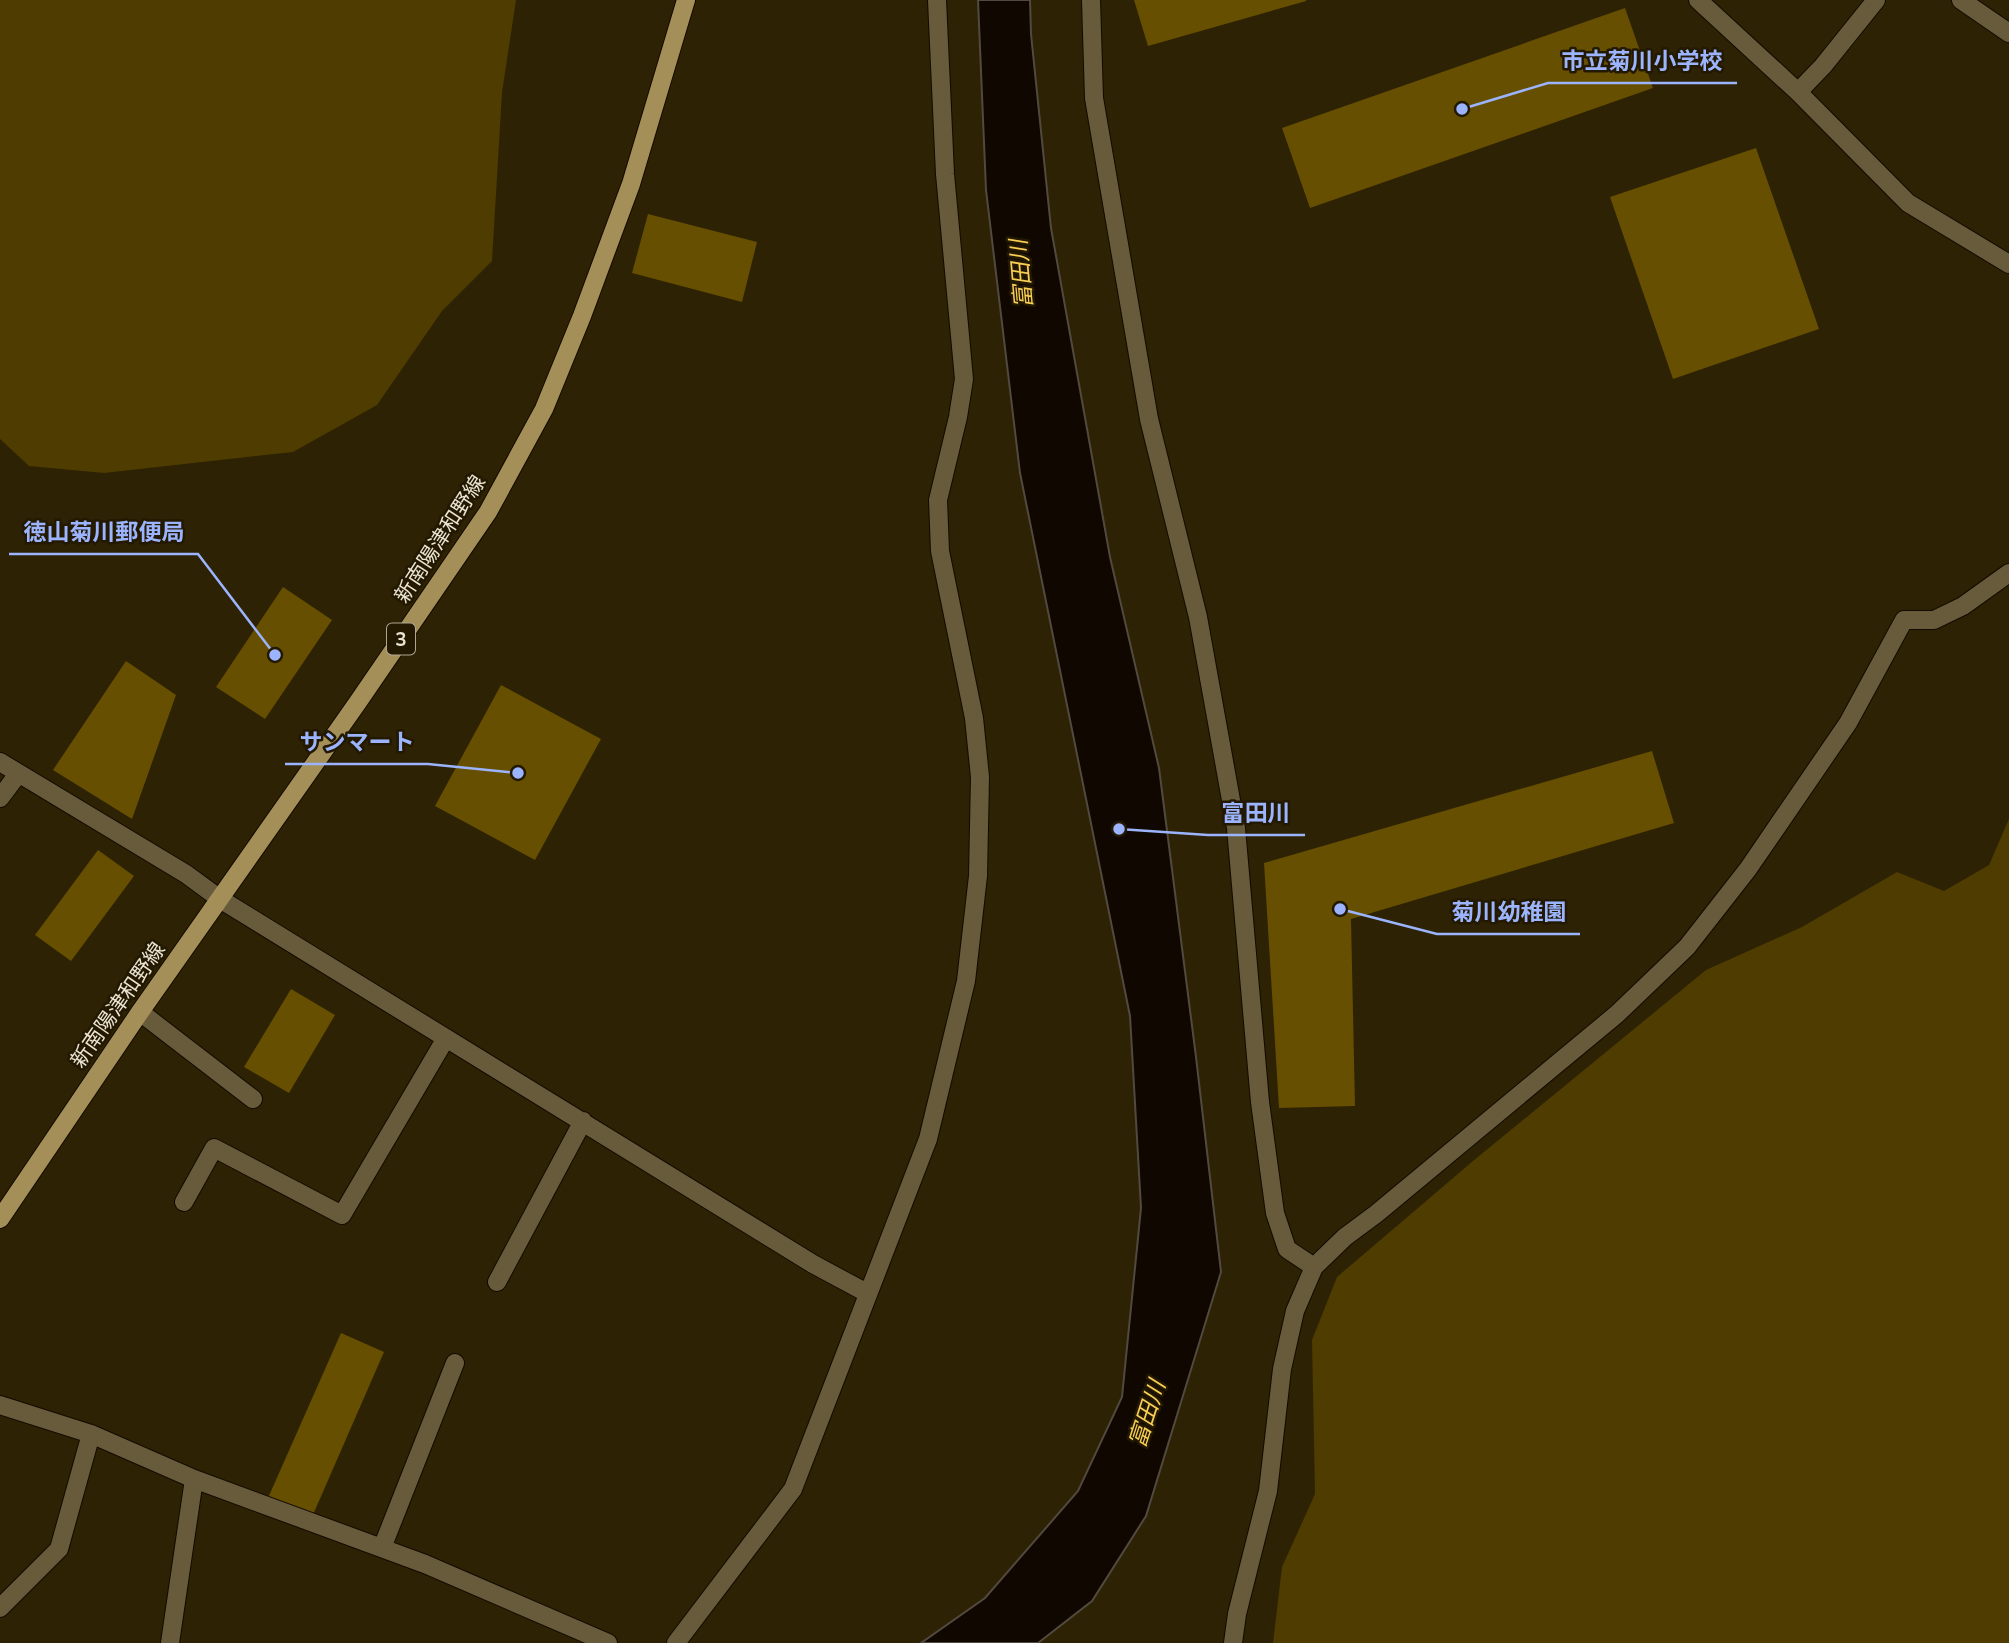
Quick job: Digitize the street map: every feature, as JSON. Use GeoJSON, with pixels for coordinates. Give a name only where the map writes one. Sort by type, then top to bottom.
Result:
{"type":"FeatureCollection","features":[{"type":"Feature","properties":{"kind":"main road","name":"新南陽津和野線"},"geometry":{"type":"LineString","coordinates":[[0,1219],[140,1012],[488,512],[544,409],[582,316],[631,184],[686,0]]}},
{"type":"Feature","properties":{"kind":"street"},"geometry":{"type":"LineString","coordinates":[[676,1643],[793,1489],[928,1139],[966,981],[978,876],[980,777],[974,718],[940,551],[938,500],[958,418],[964,379],[945,174],[937,0]]}},
{"type":"Feature","properties":{"kind":"street"},"geometry":{"type":"LineString","coordinates":[[1091,0],[1094,98],[1149,419],[1198,617],[1237,828],[1260,1102],[1275,1213],[1287,1249],[1314,1267]]}},
{"type":"Feature","properties":{"kind":"street"},"geometry":{"type":"LineString","coordinates":[[1698,0],[1798,92],[1908,203],[2009,264]]}},
{"type":"Feature","properties":{"kind":"street"},"geometry":{"type":"LineString","coordinates":[[1798,92],[1823,66],[1876,0]]}},
{"type":"Feature","properties":{"kind":"street"},"geometry":{"type":"LineString","coordinates":[[1961,0],[2009,33]]}},
{"type":"Feature","properties":{"kind":"street"},"geometry":{"type":"LineString","coordinates":[[1233,1643],[1237,1614],[1268,1491],[1282,1369],[1295,1311],[1314,1267],[1346,1237],[1617,1014],[1687,947],[1748,869],[1849,723],[1904,620],[1934,620],[1963,606],[2009,573]]}},
{"type":"Feature","properties":{"kind":"street"},"geometry":{"type":"LineString","coordinates":[[0,762],[186,874],[220,899],[813,1264],[867,1293]]}},
{"type":"Feature","properties":{"kind":"street"},"geometry":{"type":"LineString","coordinates":[[0,797],[18,774]]}},
{"type":"Feature","properties":{"kind":"street"},"geometry":{"type":"LineString","coordinates":[[140,1012],[254,1099]]}},
{"type":"Feature","properties":{"kind":"street"},"geometry":{"type":"LineString","coordinates":[[184,1202],[214,1148],[342,1215],[446,1038]]}},
{"type":"Feature","properties":{"kind":"street"},"geometry":{"type":"LineString","coordinates":[[497,1282],[583,1121]]}},
{"type":"Feature","properties":{"kind":"street"},"geometry":{"type":"LineString","coordinates":[[382,1548],[455,1363]]}},
{"type":"Feature","properties":{"kind":"street"},"geometry":{"type":"LineString","coordinates":[[0,1405],[91,1434],[194,1479],[425,1564],[608,1643]]}},
{"type":"Feature","properties":{"kind":"street"},"geometry":{"type":"LineString","coordinates":[[0,1608],[59,1549],[91,1434]]}},
{"type":"Feature","properties":{"kind":"street"},"geometry":{"type":"LineString","coordinates":[[170,1643],[194,1479]]}},
{"type":"Feature","properties":{"kind":"shaded area"},"geometry":{"type":"Polygon","coordinates":[[[0,0],[516,0],[502,93],[492,261],[442,311],[377,405],[293,452],[104,473],[29,466],[0,439],[0,0]]]}},
{"type":"Feature","properties":{"kind":"shaded area"},"geometry":{"type":"Polygon","coordinates":[[[2009,819],[2009,1643],[1273,1643],[1282,1567],[1315,1494],[1312,1340],[1337,1277],[1473,1161],[1706,970],[1802,927],[1897,872],[1944,891],[1989,865],[2009,819]]]}},
{"type":"Feature","properties":{"kind":"water"},"geometry":{"type":"Polygon","coordinates":[[[978,0],[1030,0],[1031,34],[1051,228],[1110,557],[1159,768],[1221,1272],[1146,1516],[1092,1601],[1038,1643],[921,1643],[985,1598],[1078,1491],[1122,1397],[1141,1208],[1130,1016],[1020,473],[986,190],[978,0]]]}},
{"type":"Feature","properties":{"kind":"building"},"geometry":{"type":"Polygon","coordinates":[[[1134,0],[1306,0],[1306,1],[1148,46],[1134,0]]]}},
{"type":"Feature","properties":{"kind":"building"},"geometry":{"type":"Polygon","coordinates":[[[1625,8],[1653,88],[1310,208],[1282,128],[1625,8]]]}},
{"type":"Feature","properties":{"kind":"building"},"geometry":{"type":"Polygon","coordinates":[[[1756,148],[1819,329],[1673,379],[1610,197],[1756,148]]]}},
{"type":"Feature","properties":{"kind":"building"},"geometry":{"type":"Polygon","coordinates":[[[648,214],[757,242],[742,302],[632,273],[648,214]]]}},
{"type":"Feature","properties":{"kind":"building"},"geometry":{"type":"Polygon","coordinates":[[[283,587],[332,620],[265,719],[216,687],[283,587]]]}},
{"type":"Feature","properties":{"kind":"building"},"geometry":{"type":"Polygon","coordinates":[[[126,661],[176,695],[132,819],[53,770],[126,661]]]}},
{"type":"Feature","properties":{"kind":"building"},"geometry":{"type":"Polygon","coordinates":[[[501,685],[601,739],[535,860],[435,806],[501,685]]]}},
{"type":"Feature","properties":{"kind":"building"},"geometry":{"type":"Polygon","coordinates":[[[1652,751],[1674,823],[1351,919],[1355,1106],[1279,1108],[1264,863],[1652,751]]]}},
{"type":"Feature","properties":{"kind":"building"},"geometry":{"type":"Polygon","coordinates":[[[98,850],[134,876],[71,961],[35,935],[98,850]]]}},
{"type":"Feature","properties":{"kind":"building"},"geometry":{"type":"Polygon","coordinates":[[[291,989],[335,1015],[289,1093],[244,1067],[291,989]]]}},
{"type":"Feature","properties":{"kind":"building"},"geometry":{"type":"Polygon","coordinates":[[[341,1333],[384,1352],[312,1517],[268,1498],[341,1333]]]}},
{"type":"Feature","properties":{"kind":"place","name":"市立菊川小学校"},"geometry":{"type":"Point","coordinates":[1462,109]}},
{"type":"Feature","properties":{"kind":"place","name":"徳山菊川郵便局"},"geometry":{"type":"Point","coordinates":[275,655]}},
{"type":"Feature","properties":{"kind":"place","name":"サンマート"},"geometry":{"type":"Point","coordinates":[518,773]}},
{"type":"Feature","properties":{"kind":"place","name":"富田川"},"geometry":{"type":"Point","coordinates":[1119,829]}},
{"type":"Feature","properties":{"kind":"place","name":"菊川幼稚園"},"geometry":{"type":"Point","coordinates":[1340,909]}}]}
